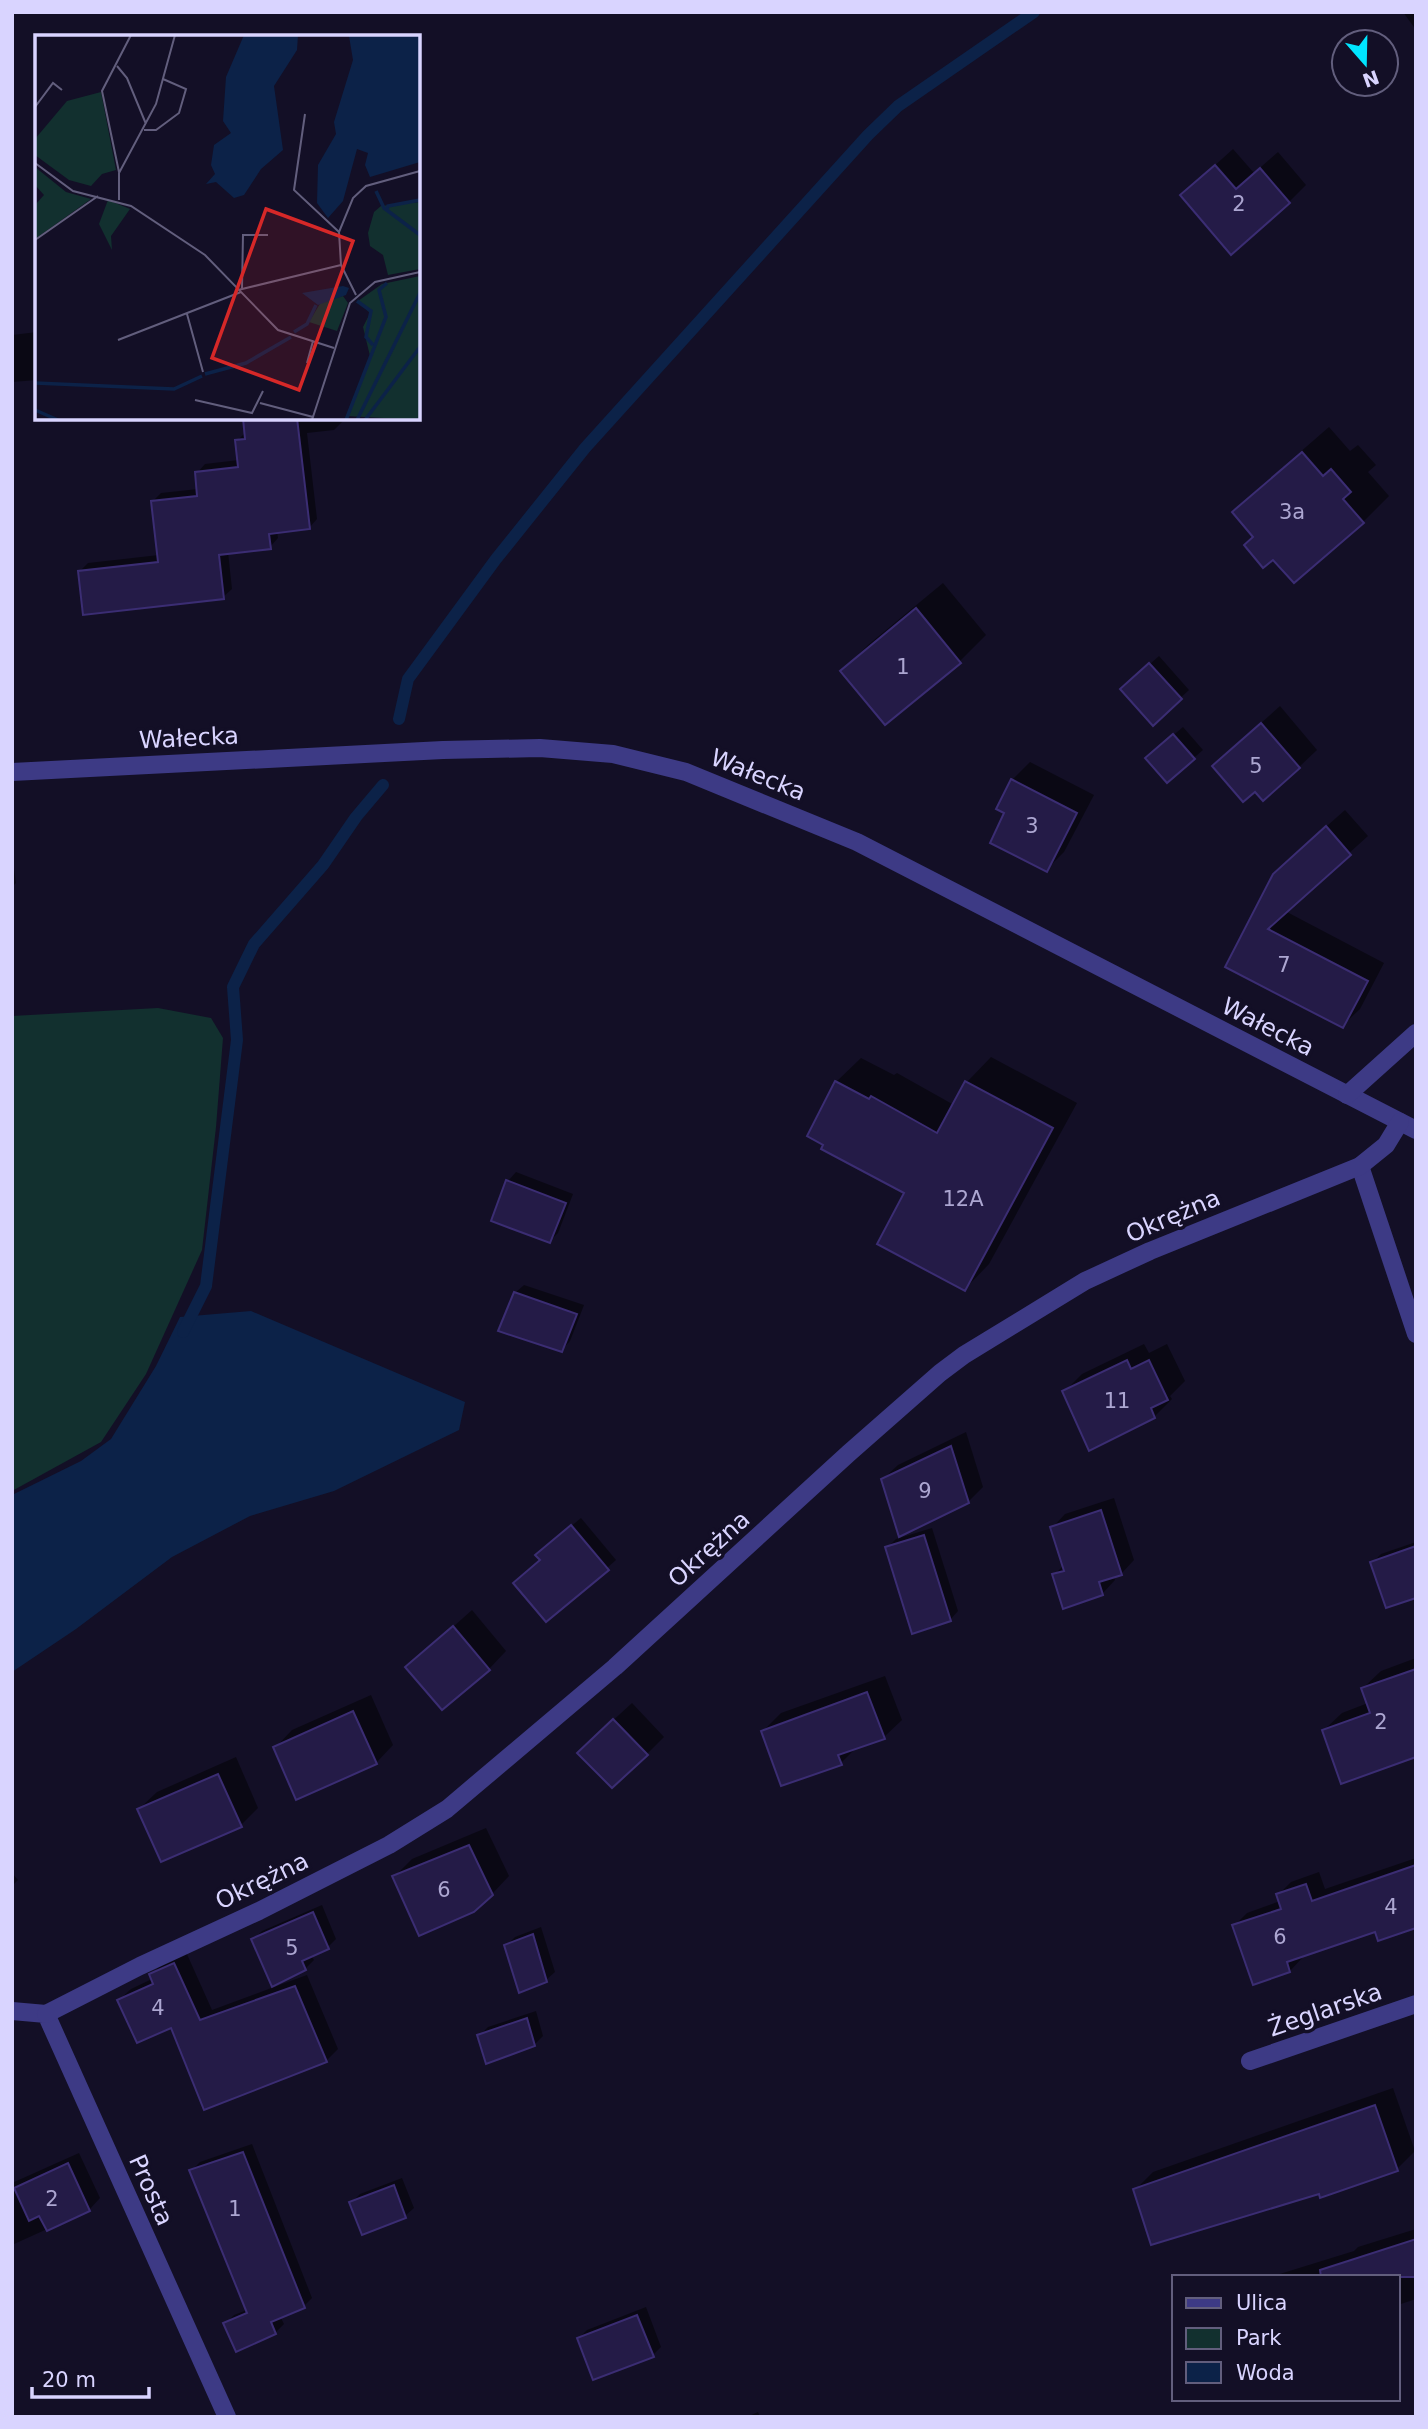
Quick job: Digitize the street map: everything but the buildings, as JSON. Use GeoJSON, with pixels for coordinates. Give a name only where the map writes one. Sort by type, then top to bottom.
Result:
{"type":"FeatureCollection","features":[{"type":"Feature","properties":{"kind":"street","name":"Wałecka"},"geometry":{"type":"LineString","coordinates":[[12,772],[443,750],[540,748],[613,754],[686,772],[857,842],[1408,1126]]}},
{"type":"Feature","properties":{"kind":"street"},"geometry":{"type":"LineString","coordinates":[[1347,1095],[1416,1033]]}},
{"type":"Feature","properties":{"kind":"street","name":"Okrężna"},"geometry":{"type":"LineString","coordinates":[[46,2014],[377,1851],[447,1809],[615,1667],[859,1444],[964,1355],[1085,1281],[1171,1242],[1360,1166],[1408,1126]]}},
{"type":"Feature","properties":{"kind":"street"},"geometry":{"type":"LineString","coordinates":[[1360,1166],[1416,1334]]}},
{"type":"Feature","properties":{"kind":"street","name":"Żeglarska"},"geometry":{"type":"LineString","coordinates":[[1250,2062],[1416,2004]]}},
{"type":"Feature","properties":{"kind":"street"},"geometry":{"type":"LineString","coordinates":[[12,2011],[46,2014]]}},
{"type":"Feature","properties":{"kind":"street","name":"Prosta"},"geometry":{"type":"LineString","coordinates":[[46,2014],[227,2417]]}},
{"type":"Feature","properties":{"kind":"green space"},"geometry":{"type":"Polygon","coordinates":[[[158,1008],[211,1018],[223,1038],[202,1250],[146,1374],[101,1442],[12,1491],[12,1016],[158,1008]]]}},
{"type":"Feature","properties":{"kind":"water"},"geometry":{"type":"Polygon","coordinates":[[[251,1311],[465,1402],[459,1430],[334,1491],[250,1516],[172,1557],[76,1629],[12,1672],[12,1495],[81,1461],[111,1439],[156,1366],[180,1317],[251,1311]]]}},
{"type":"Feature","properties":{"kind":"waterway"},"geometry":{"type":"LineString","coordinates":[[399,719],[408,679],[496,559],[585,448],[868,135],[898,106],[1034,12]]}},
{"type":"Feature","properties":{"kind":"waterway"},"geometry":{"type":"LineString","coordinates":[[183,1332],[206,1286],[237,1040],[233,987],[254,944],[323,865],[356,817],[383,785]]}}]}
